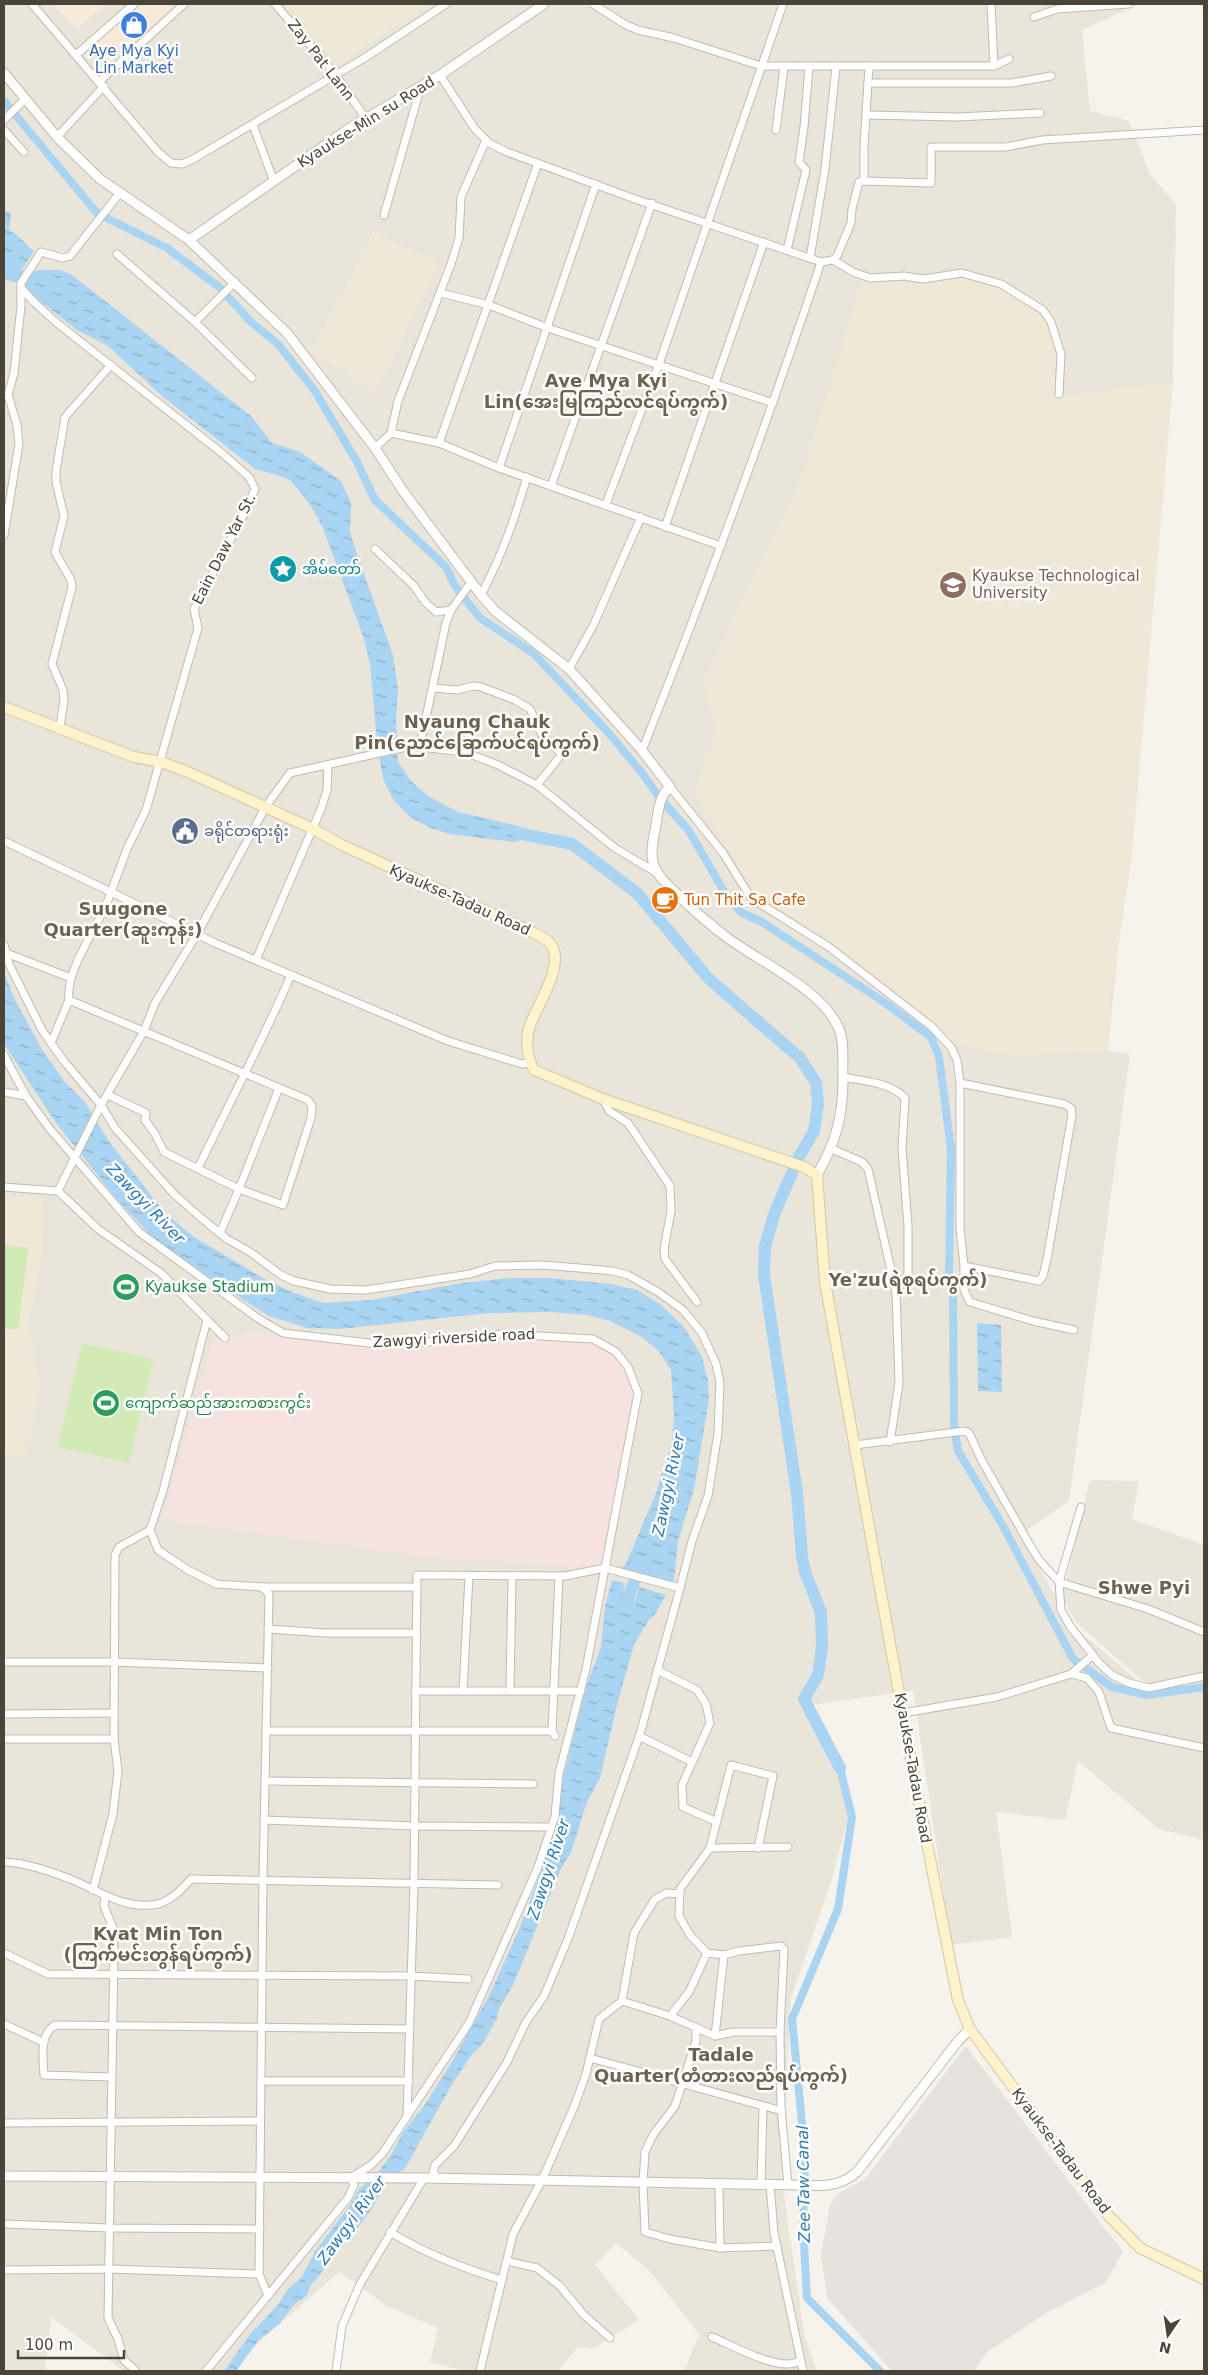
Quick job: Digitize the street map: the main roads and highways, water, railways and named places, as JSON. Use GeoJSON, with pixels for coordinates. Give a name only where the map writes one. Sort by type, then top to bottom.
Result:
{"type":"FeatureCollection","features":[{"type":"Feature","properties":{"kind":"main road","name":"Kyaukse-Tadau Road"},"geometry":{"type":"LineString","coordinates":[[4,707],[134,757],[161,762],[266,806],[342,845],[521,926],[549,942],[554,955],[553,970],[548,989],[530,1026],[529,1063],[534,1070],[603,1099],[781,1158],[804,1167],[817,1175],[825,1282],[903,1713],[958,2000],[970,2029],[1106,2213],[1140,2248],[1204,2279]]}},
{"type":"Feature","properties":{"kind":"water"},"geometry":{"type":"Polygon","coordinates":[[[4,211],[11,213],[9,230],[34,251],[13,282],[4,279],[6,271],[4,270],[4,211]]]}},
{"type":"Feature","properties":{"kind":"water"},"geometry":{"type":"Polygon","coordinates":[[[38,270],[61,270],[72,275],[251,416],[272,443],[300,452],[341,481],[351,503],[350,532],[393,655],[398,689],[396,720],[398,762],[412,782],[428,796],[458,812],[519,826],[533,836],[515,842],[449,834],[431,828],[410,817],[394,801],[384,781],[378,752],[370,664],[364,639],[323,528],[311,506],[292,482],[286,478],[255,469],[162,396],[108,346],[77,330],[21,286],[38,270]]]}},
{"type":"Feature","properties":{"kind":"water"},"geometry":{"type":"Polygon","coordinates":[[[4,972],[13,996],[43,1051],[65,1082],[85,1102],[108,1140],[165,1213],[194,1237],[268,1281],[323,1303],[371,1300],[462,1283],[510,1278],[550,1278],[611,1284],[637,1290],[661,1305],[684,1327],[702,1357],[708,1381],[709,1400],[694,1489],[678,1541],[674,1580],[670,1589],[642,1582],[643,1577],[641,1577],[640,1581],[629,1578],[630,1574],[628,1573],[627,1578],[613,1574],[625,1565],[634,1545],[656,1493],[672,1441],[674,1416],[671,1370],[658,1350],[640,1336],[610,1321],[588,1315],[550,1312],[489,1313],[339,1329],[307,1328],[269,1316],[196,1270],[154,1239],[115,1197],[56,1123],[4,1044],[4,972]]]}},
{"type":"Feature","properties":{"kind":"water"},"geometry":{"type":"Polygon","coordinates":[[[977,1323],[1001,1325],[1002,1392],[978,1391],[977,1323]]]}},
{"type":"Feature","properties":{"kind":"water"},"geometry":{"type":"Polygon","coordinates":[[[612,1580],[625,1583],[621,1603],[627,1584],[637,1587],[633,1607],[639,1587],[666,1595],[634,1645],[618,1701],[600,1778],[587,1802],[571,1852],[561,1869],[513,1985],[499,2009],[497,2018],[484,2042],[471,2056],[451,2086],[404,2170],[387,2183],[368,2214],[312,2283],[307,2295],[294,2305],[279,2324],[259,2340],[236,2371],[224,2371],[251,2333],[277,2306],[289,2288],[301,2278],[316,2250],[353,2201],[359,2189],[376,2175],[393,2152],[403,2132],[424,2106],[450,2065],[489,1996],[518,1932],[554,1838],[563,1779],[586,1687],[601,1647],[605,1606],[612,1580]]]}},
{"type":"Feature","properties":{"kind":"waterway"},"geometry":{"type":"LineString","coordinates":[[4,101],[97,213],[167,248],[219,287],[252,323],[278,344],[315,391],[357,462],[375,500],[446,567],[455,586],[480,618],[533,653],[606,730],[642,773],[659,797],[689,831],[729,900],[742,913],[762,922],[884,1002],[931,1037],[939,1057],[951,1149],[949,1274],[953,1292],[954,1428],[958,1451],[1003,1526],[1073,1659],[1112,1687],[1147,1695],[1204,1687]]}},
{"type":"Feature","properties":{"kind":"waterway"},"geometry":{"type":"LineString","coordinates":[[4,270],[15,276],[47,278]]}},
{"type":"Feature","properties":{"kind":"waterway"},"geometry":{"type":"LineString","coordinates":[[517,833],[572,844],[637,893],[709,979],[800,1058],[816,1083],[818,1104],[814,1131],[799,1157],[775,1212],[765,1246],[764,1275],[797,1493],[802,1556],[805,1572],[821,1612],[822,1647],[818,1675],[804,1699],[840,1768]]}},
{"type":"Feature","properties":{"kind":"waterway","name":"Zawgyi River"},"geometry":{"type":"LineString","coordinates":[[626,1601],[635,1580],[645,1566]]}},
{"type":"Feature","properties":{"kind":"waterway","name":"Zee Taw Canal"},"geometry":{"type":"LineString","coordinates":[[840,1768],[852,1817],[838,1909],[792,2019],[805,2155],[803,2227],[807,2298],[880,2371]]}},
{"type":"Feature","properties":{"kind":"place","name":"Aye Mya Kyi Lin Market"},"geometry":{"type":"Point","coordinates":[134,25]}},
{"type":"Feature","properties":{"kind":"place","name":"အိမ်တော်"},"geometry":{"type":"Point","coordinates":[283,569]}},
{"type":"Feature","properties":{"kind":"place","name":"Kyaukse Technological University"},"geometry":{"type":"Point","coordinates":[953,585]}},
{"type":"Feature","properties":{"kind":"place","name":"ခရိုင်တရားရုံး"},"geometry":{"type":"Point","coordinates":[185,831]}},
{"type":"Feature","properties":{"kind":"place","name":"Tun Thit Sa Cafe"},"geometry":{"type":"Point","coordinates":[665,900]}},
{"type":"Feature","properties":{"kind":"place","name":"Kyaukse Stadium"},"geometry":{"type":"Point","coordinates":[126,1287]}},
{"type":"Feature","properties":{"kind":"place","name":"ကျောက်ဆည်အားကစားကွင်း"},"geometry":{"type":"Point","coordinates":[106,1403]}},
{"type":"Feature","properties":{"kind":"district","name":"Aye Mya Kyi Lin(အေးမြကြည်လင်ရပ်ကွက်)"},"geometry":{"type":"Point","coordinates":[606,391]}},
{"type":"Feature","properties":{"kind":"district","name":"Nyaung Chauk Pin(ညောင်ခြောက်ပင်ရပ်ကွက်)"},"geometry":{"type":"Point","coordinates":[477,732]}},
{"type":"Feature","properties":{"kind":"district","name":"Suugone Quarter(ဆူးကုန်း)"},"geometry":{"type":"Point","coordinates":[123,920]}},
{"type":"Feature","properties":{"kind":"district","name":"Ye'zu(ရဲစုရပ်ကွက်)"},"geometry":{"type":"Point","coordinates":[908,1280]}},
{"type":"Feature","properties":{"kind":"district","name":"Shwe Pyi"},"geometry":{"type":"Point","coordinates":[1144,1588]}},
{"type":"Feature","properties":{"kind":"district","name":"Kyat Min Ton (ကြက်မင်းတွန်ရပ်ကွက်)"},"geometry":{"type":"Point","coordinates":[158,1944]}},
{"type":"Feature","properties":{"kind":"district","name":"Tadale Quarter(တံတားလည်ရပ်ကွက်)"},"geometry":{"type":"Point","coordinates":[721,2065]}}]}
